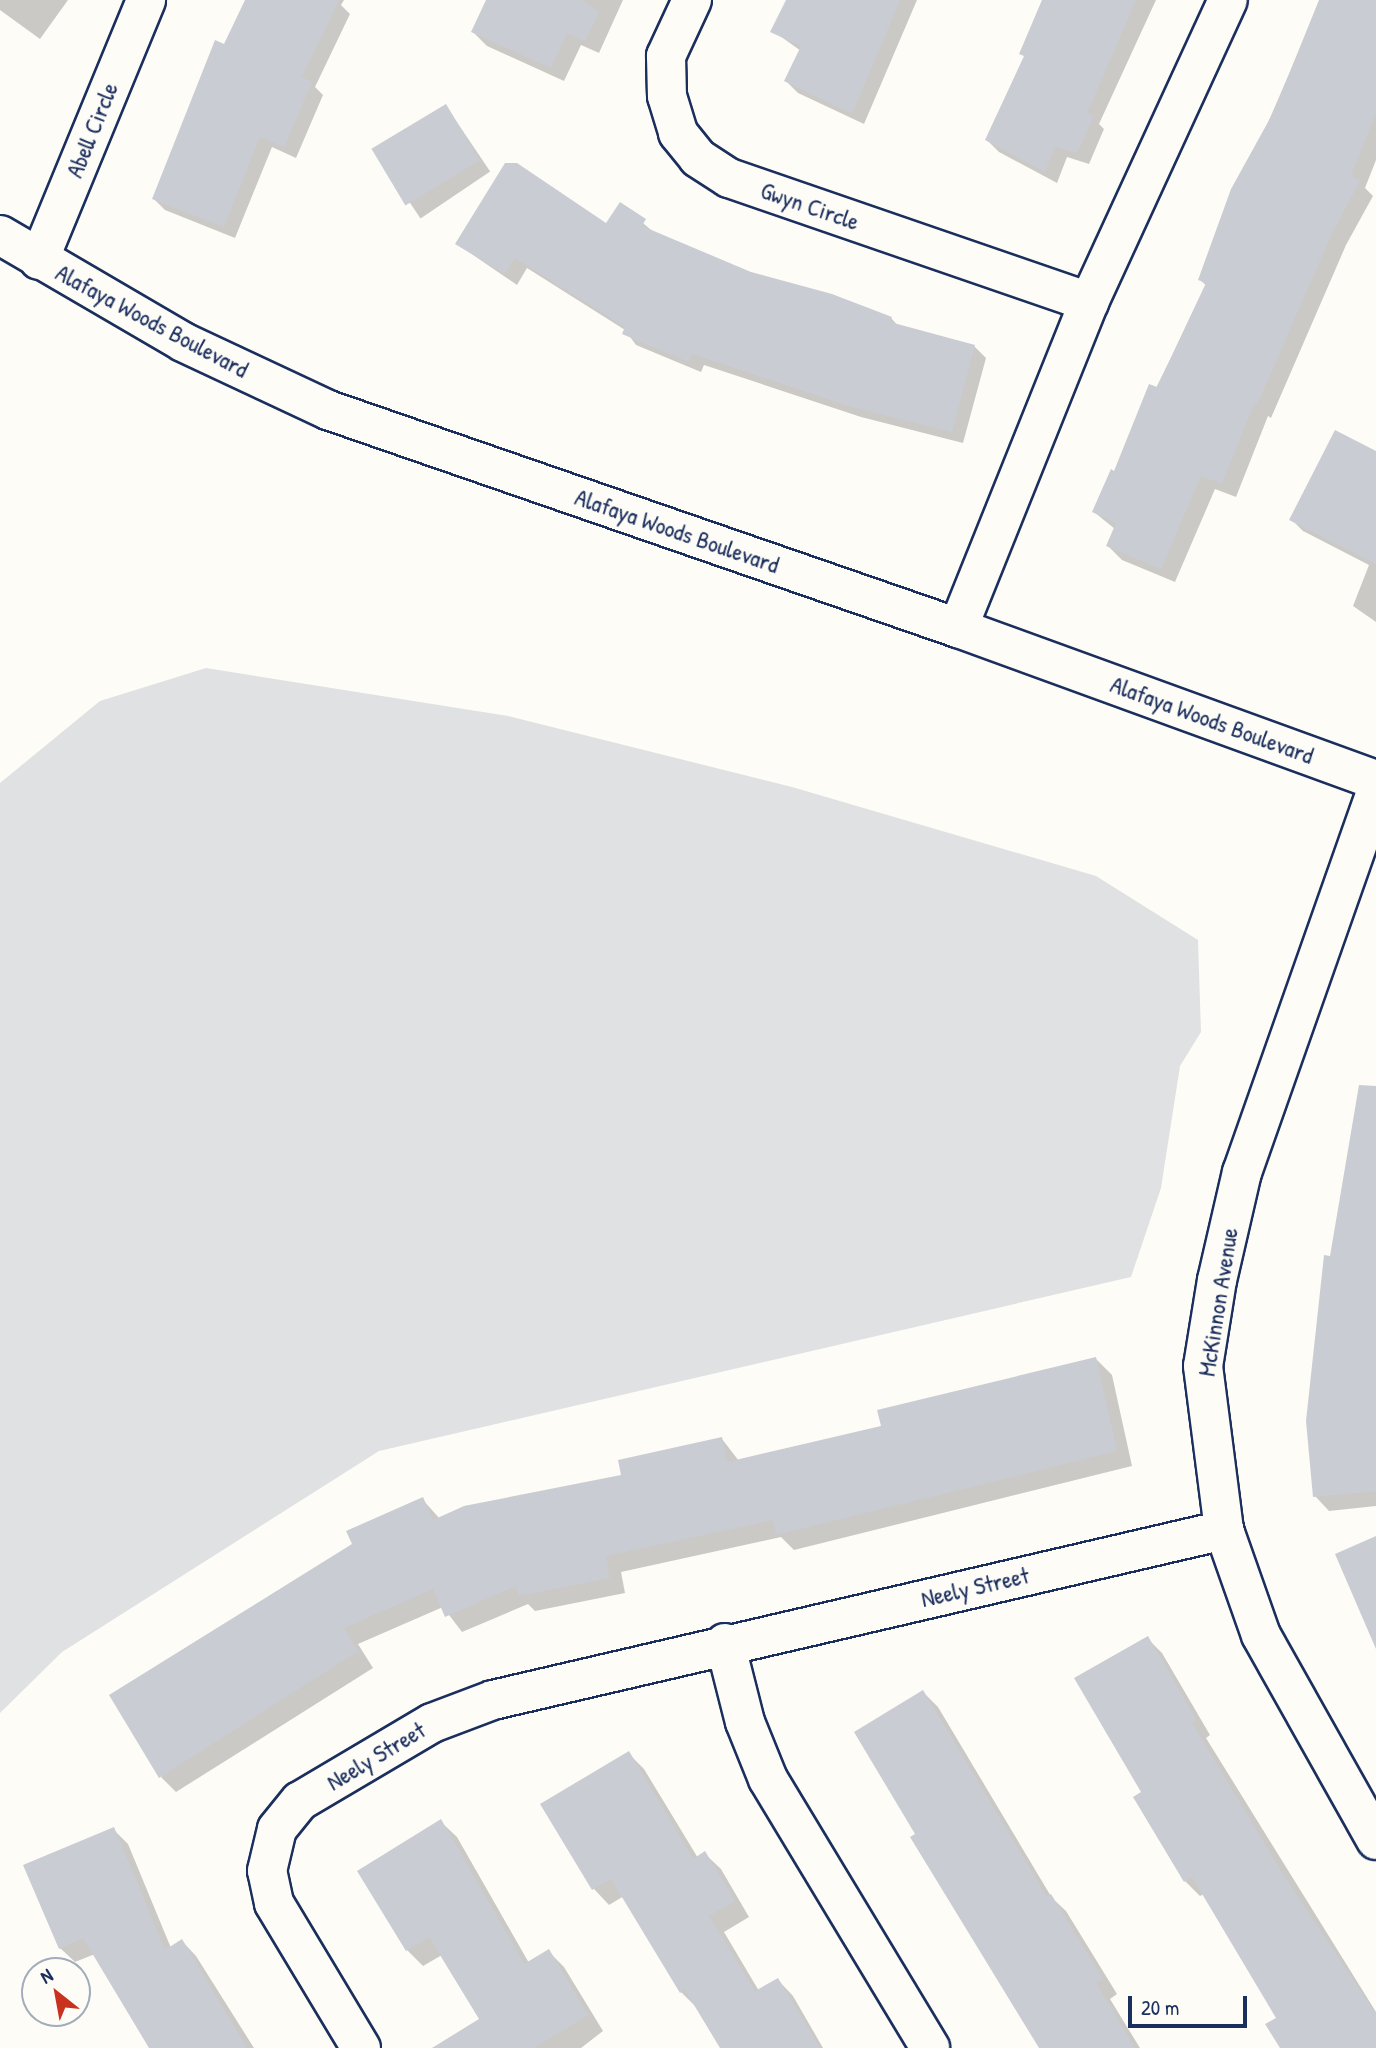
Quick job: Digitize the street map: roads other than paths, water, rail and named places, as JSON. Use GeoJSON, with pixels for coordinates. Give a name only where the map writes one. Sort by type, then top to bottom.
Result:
{"type":"FeatureCollection","features":[{"type":"Feature","properties":{"kind":"street","name":"Abell Circle"},"geometry":{"type":"LineString","coordinates":[[38,260],[146,0]]}},
{"type":"Feature","properties":{"kind":"street","name":"Gwyn Circle"},"geometry":{"type":"LineString","coordinates":[[692,0],[666,56],[667,96],[678,133],[698,158],[729,178],[1089,302]]}},
{"type":"Feature","properties":{"kind":"street"},"geometry":{"type":"LineString","coordinates":[[958,628],[1089,302],[1228,0]]}},
{"type":"Feature","properties":{"kind":"street","name":"Alafaya Woods Boulevard"},"geometry":{"type":"LineString","coordinates":[[0,235],[38,260],[183,342],[328,410],[958,628],[1376,780]]}},
{"type":"Feature","properties":{"kind":"street","name":"McKinnon Avenue"},"geometry":{"type":"LineString","coordinates":[[1376,792],[1242,1172],[1217,1280],[1203,1366],[1224,1530],[1261,1635],[1376,1840]]}},
{"type":"Feature","properties":{"kind":"street","name":"Neely Street"},"geometry":{"type":"LineString","coordinates":[[361,2048],[274,1903],[267,1871],[277,1829],[300,1801],[432,1723],[469,1709],[725,1643],[1224,1530]]}},
{"type":"Feature","properties":{"kind":"street"},"geometry":{"type":"LineString","coordinates":[[725,1643],[745,1722],[768,1779],[930,2048]]}}]}
